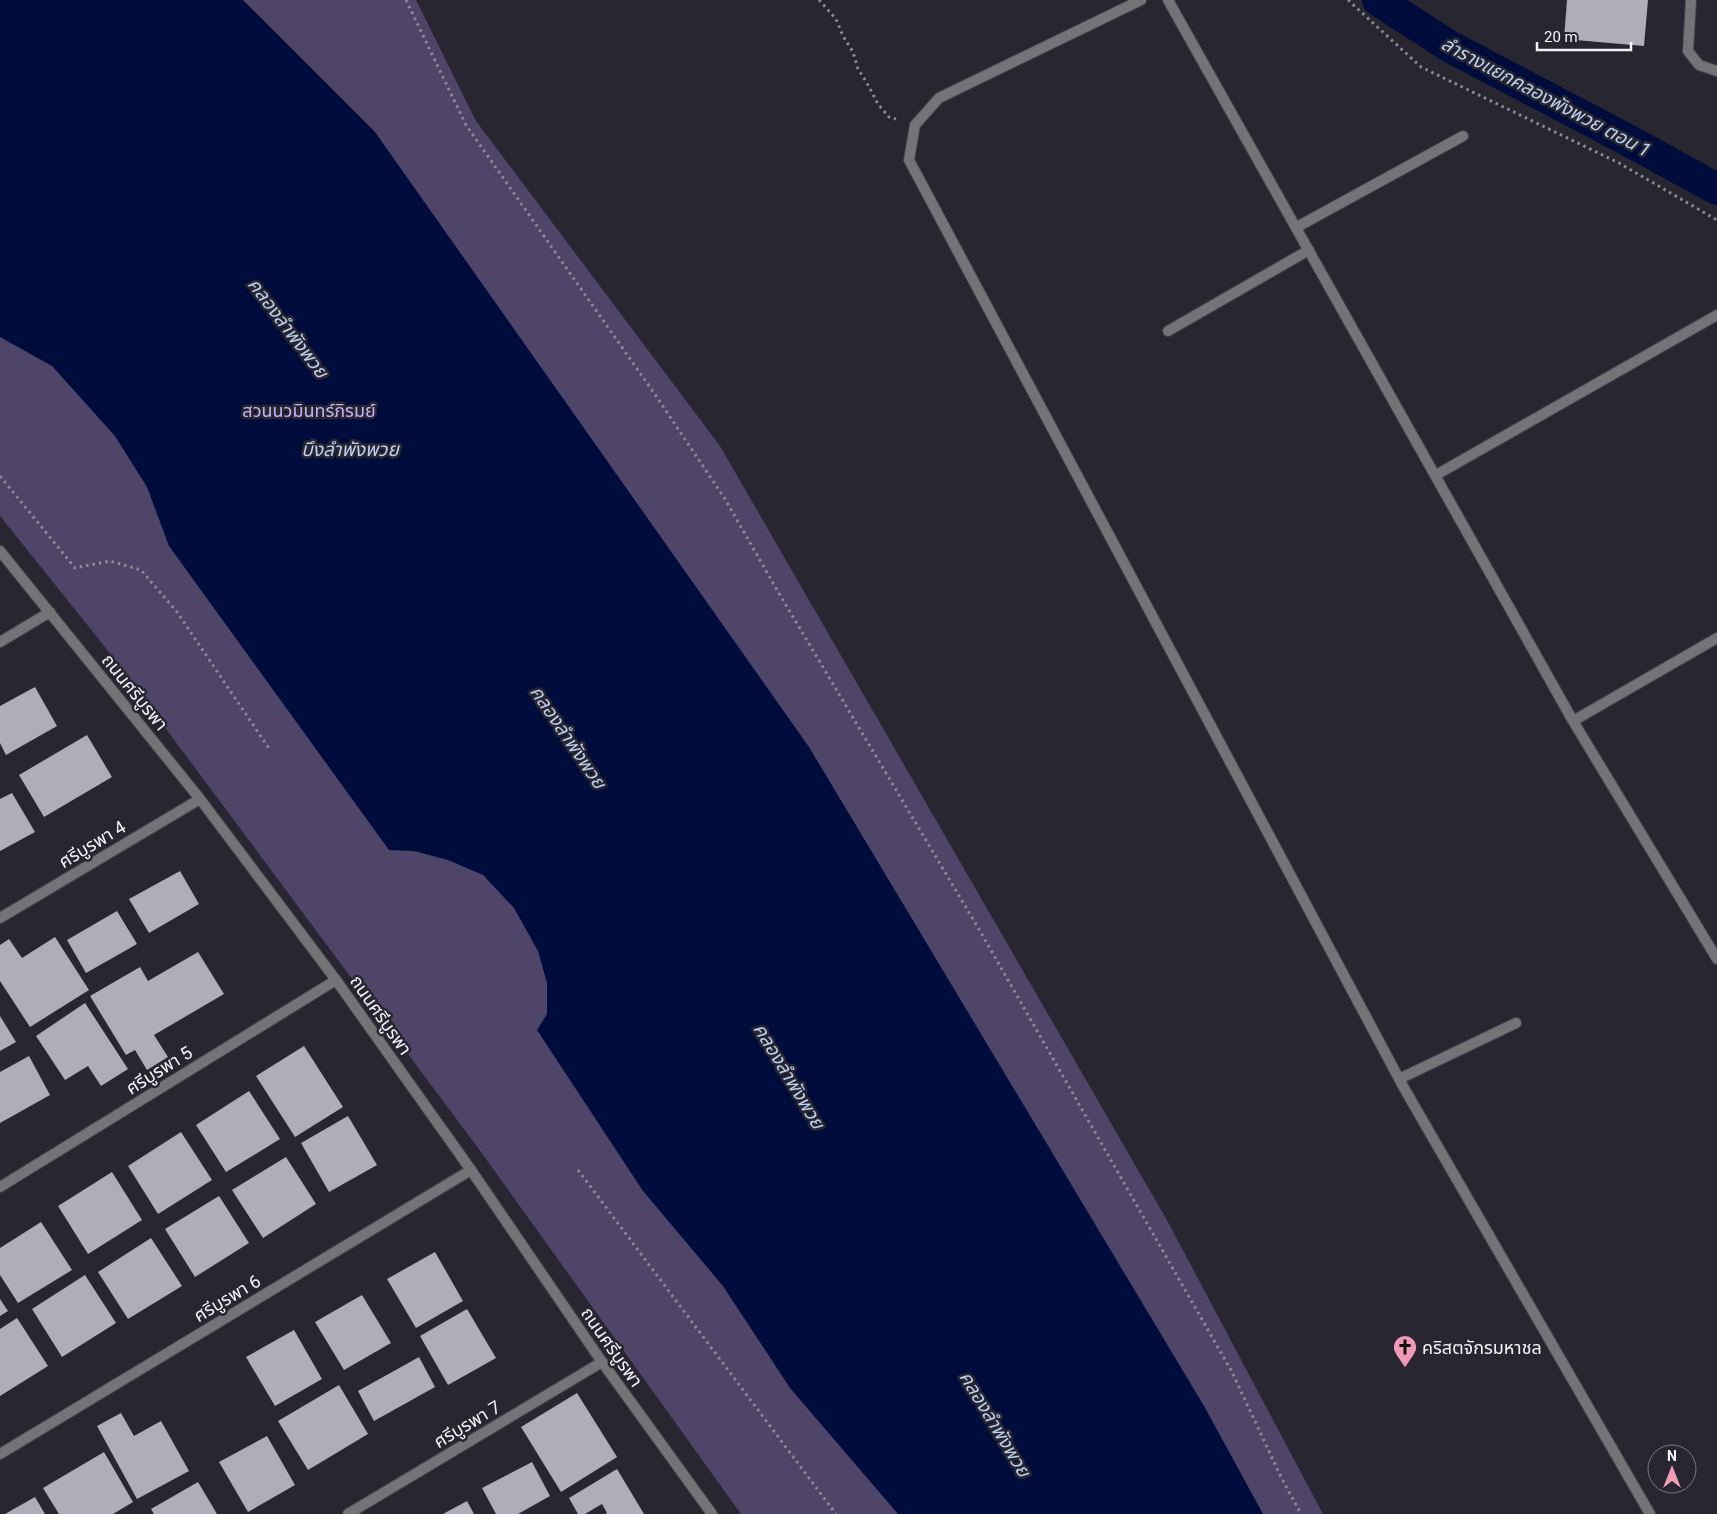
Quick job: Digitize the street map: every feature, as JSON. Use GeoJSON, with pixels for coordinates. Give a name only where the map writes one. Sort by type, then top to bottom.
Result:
{"type":"FeatureCollection","features":[{"type":"Feature","properties":{"kind":"street"},"geometry":{"type":"LineString","coordinates":[[1141,0],[939,98],[915,125],[909,160],[1399,1079],[1650,1514]]}},
{"type":"Feature","properties":{"kind":"street"},"geometry":{"type":"LineString","coordinates":[[1168,0],[1573,720],[1716,956]]}},
{"type":"Feature","properties":{"kind":"street"},"geometry":{"type":"LineString","coordinates":[[1691,0],[1688,51],[1699,65],[1717,70]]}},
{"type":"Feature","properties":{"kind":"street"},"geometry":{"type":"LineString","coordinates":[[1297,227],[1463,136]]}},
{"type":"Feature","properties":{"kind":"street"},"geometry":{"type":"LineString","coordinates":[[1168,331],[1309,250]]}},
{"type":"Feature","properties":{"kind":"street"},"geometry":{"type":"LineString","coordinates":[[1436,475],[1717,315]]}},
{"type":"Feature","properties":{"kind":"street","name":"ถนนศรีบูรพา"},"geometry":{"type":"LineString","coordinates":[[0,551],[200,799],[336,980],[471,1170],[602,1362],[712,1514]]}},
{"type":"Feature","properties":{"kind":"street"},"geometry":{"type":"LineString","coordinates":[[0,642],[50,612]]}},
{"type":"Feature","properties":{"kind":"street"},"geometry":{"type":"LineString","coordinates":[[1573,720],[1717,638]]}},
{"type":"Feature","properties":{"kind":"street","name":"ศรีบูรพา 4"},"geometry":{"type":"LineString","coordinates":[[0,918],[200,799]]}},
{"type":"Feature","properties":{"kind":"street","name":"ศรีบูรพา 5"},"geometry":{"type":"LineString","coordinates":[[0,1188],[336,980]]}},
{"type":"Feature","properties":{"kind":"street"},"geometry":{"type":"LineString","coordinates":[[1399,1079],[1516,1023]]}},
{"type":"Feature","properties":{"kind":"street","name":"ศรีบูรพา 6"},"geometry":{"type":"LineString","coordinates":[[0,1454],[471,1170]]}},
{"type":"Feature","properties":{"kind":"street","name":"ศรีบูรพา 7"},"geometry":{"type":"LineString","coordinates":[[348,1514],[602,1362]]}},
{"type":"Feature","properties":{"kind":"path"},"geometry":{"type":"LineString","coordinates":[[406,0],[466,125],[654,392],[725,499],[980,931],[1223,1355],[1280,1477],[1301,1514]]}},
{"type":"Feature","properties":{"kind":"path"},"geometry":{"type":"LineString","coordinates":[[819,0],[836,19],[853,52],[858,69],[878,104]]}},
{"type":"Feature","properties":{"kind":"path"},"geometry":{"type":"LineString","coordinates":[[1348,0],[1421,67],[1619,163],[1717,220]]}},
{"type":"Feature","properties":{"kind":"path"},"geometry":{"type":"LineString","coordinates":[[0,476],[75,568],[110,562],[141,570],[177,612],[270,750]]}},
{"type":"Feature","properties":{"kind":"path"},"geometry":{"type":"LineString","coordinates":[[578,1170],[836,1514]]}},
{"type":"Feature","properties":{"kind":"green space","name":"บึงลำพังพวย"},"geometry":{"type":"Polygon","coordinates":[[[0,0],[416,0],[476,121],[720,446],[1168,1222],[1323,1514],[741,1514],[478,1148],[105,647],[0,516],[0,0]]]}},
{"type":"Feature","properties":{"kind":"water","name":"บึงลำพังพวย"},"geometry":{"type":"Polygon","coordinates":[[[0,0],[243,0],[375,132],[809,747],[1204,1406],[1263,1514],[898,1514],[790,1388],[723,1286],[643,1191],[537,1030],[547,1014],[547,983],[538,951],[514,908],[483,875],[448,860],[414,851],[389,850],[169,546],[147,487],[115,436],[52,366],[0,337],[0,0]]]}},
{"type":"Feature","properties":{"kind":"building"},"geometry":{"type":"Polygon","coordinates":[[[1567,0],[1648,0],[1644,46],[1564,39],[1567,0]]]}},
{"type":"Feature","properties":{"kind":"building"},"geometry":{"type":"Polygon","coordinates":[[[35,687],[57,726],[6,755],[0,743],[0,706],[35,687]]]}},
{"type":"Feature","properties":{"kind":"building"},"geometry":{"type":"Polygon","coordinates":[[[87,735],[112,777],[44,817],[19,775],[87,735]]]}},
{"type":"Feature","properties":{"kind":"building"},"geometry":{"type":"Polygon","coordinates":[[[12,793],[35,832],[0,851],[0,799],[12,793]]]}},
{"type":"Feature","properties":{"kind":"building"},"geometry":{"type":"Polygon","coordinates":[[[180,871],[199,904],[149,933],[129,899],[180,871]]]}},
{"type":"Feature","properties":{"kind":"building"},"geometry":{"type":"Polygon","coordinates":[[[117,911],[137,944],[86,973],[67,940],[117,911]]]}},
{"type":"Feature","properties":{"kind":"building"},"geometry":{"type":"Polygon","coordinates":[[[55,937],[89,990],[30,1027],[0,981],[0,945],[9,939],[22,958],[55,937]]]}},
{"type":"Feature","properties":{"kind":"building"},"geometry":{"type":"Polygon","coordinates":[[[198,952],[224,994],[154,1035],[168,1057],[147,1070],[135,1050],[126,1055],[90,996],[140,967],[148,981],[198,952]]]}},
{"type":"Feature","properties":{"kind":"building"},"geometry":{"type":"Polygon","coordinates":[[[85,1003],[128,1069],[101,1086],[88,1066],[65,1080],[36,1036],[85,1003]]]}},
{"type":"Feature","properties":{"kind":"building"},"geometry":{"type":"Polygon","coordinates":[[[0,1016],[16,1042],[0,1051],[0,1016]]]}},
{"type":"Feature","properties":{"kind":"building"},"geometry":{"type":"Polygon","coordinates":[[[304,1046],[343,1107],[295,1137],[256,1076],[304,1046]]]}},
{"type":"Feature","properties":{"kind":"building"},"geometry":{"type":"Polygon","coordinates":[[[29,1056],[50,1095],[0,1123],[0,1072],[29,1056]]]}},
{"type":"Feature","properties":{"kind":"building"},"geometry":{"type":"Polygon","coordinates":[[[249,1091],[280,1139],[226,1172],[196,1125],[249,1091]]]}},
{"type":"Feature","properties":{"kind":"building"},"geometry":{"type":"Polygon","coordinates":[[[348,1116],[377,1165],[329,1192],[301,1143],[348,1116]]]}},
{"type":"Feature","properties":{"kind":"building"},"geometry":{"type":"Polygon","coordinates":[[[181,1132],[212,1180],[158,1214],[128,1166],[181,1132]]]}},
{"type":"Feature","properties":{"kind":"building"},"geometry":{"type":"Polygon","coordinates":[[[286,1157],[316,1204],[263,1238],[232,1190],[286,1157]]]}},
{"type":"Feature","properties":{"kind":"building"},"geometry":{"type":"Polygon","coordinates":[[[112,1172],[142,1220],[88,1254],[58,1206],[112,1172]]]}},
{"type":"Feature","properties":{"kind":"building"},"geometry":{"type":"Polygon","coordinates":[[[219,1196],[249,1243],[195,1277],[165,1229],[219,1196]]]}},
{"type":"Feature","properties":{"kind":"building"},"geometry":{"type":"Polygon","coordinates":[[[41,1222],[72,1270],[18,1303],[0,1275],[0,1248],[41,1222]]]}},
{"type":"Feature","properties":{"kind":"building"},"geometry":{"type":"Polygon","coordinates":[[[151,1238],[182,1286],[128,1319],[98,1272],[151,1238]]]}},
{"type":"Feature","properties":{"kind":"building"},"geometry":{"type":"Polygon","coordinates":[[[435,1252],[463,1301],[416,1328],[387,1279],[435,1252]]]}},
{"type":"Feature","properties":{"kind":"building"},"geometry":{"type":"Polygon","coordinates":[[[85,1275],[116,1323],[62,1357],[32,1309],[85,1275]]]}},
{"type":"Feature","properties":{"kind":"building"},"geometry":{"type":"Polygon","coordinates":[[[362,1295],[391,1343],[344,1370],[315,1322],[362,1295]]]}},
{"type":"Feature","properties":{"kind":"building"},"geometry":{"type":"Polygon","coordinates":[[[0,1299],[8,1311],[0,1316],[0,1299]]]}},
{"type":"Feature","properties":{"kind":"building"},"geometry":{"type":"Polygon","coordinates":[[[467,1309],[496,1358],[448,1385],[420,1336],[467,1309]]]}},
{"type":"Feature","properties":{"kind":"building"},"geometry":{"type":"Polygon","coordinates":[[[17,1318],[48,1366],[0,1396],[0,1329],[17,1318]]]}},
{"type":"Feature","properties":{"kind":"building"},"geometry":{"type":"Polygon","coordinates":[[[294,1330],[322,1379],[275,1406],[246,1357],[294,1330]]]}},
{"type":"Feature","properties":{"kind":"building"},"geometry":{"type":"Polygon","coordinates":[[[419,1357],[435,1387],[374,1421],[358,1391],[419,1357]]]}},
{"type":"Feature","properties":{"kind":"building"},"geometry":{"type":"Polygon","coordinates":[[[339,1385],[368,1434],[308,1470],[278,1421],[339,1385]]]}},
{"type":"Feature","properties":{"kind":"building"},"geometry":{"type":"Polygon","coordinates":[[[577,1393],[617,1457],[561,1492],[521,1427],[577,1393]]]}},
{"type":"Feature","properties":{"kind":"building"},"geometry":{"type":"Polygon","coordinates":[[[121,1413],[134,1436],[161,1421],[189,1471],[137,1499],[97,1426],[121,1413]]]}},
{"type":"Feature","properties":{"kind":"building"},"geometry":{"type":"Polygon","coordinates":[[[267,1436],[295,1485],[248,1512],[219,1462],[267,1436]]]}},
{"type":"Feature","properties":{"kind":"building"},"geometry":{"type":"Polygon","coordinates":[[[104,1452],[133,1502],[113,1514],[59,1514],[43,1488],[104,1452]]]}},
{"type":"Feature","properties":{"kind":"building"},"geometry":{"type":"Polygon","coordinates":[[[532,1462],[550,1496],[518,1514],[496,1514],[482,1488],[532,1462]]]}},
{"type":"Feature","properties":{"kind":"building"},"geometry":{"type":"Polygon","coordinates":[[[617,1469],[644,1514],[605,1514],[607,1513],[602,1504],[585,1514],[578,1514],[569,1498],[617,1469]]]}},
{"type":"Feature","properties":{"kind":"building"},"geometry":{"type":"Polygon","coordinates":[[[198,1482],[217,1514],[154,1514],[151,1509],[198,1482]]]}},
{"type":"Feature","properties":{"kind":"building"},"geometry":{"type":"Polygon","coordinates":[[[35,1497],[45,1514],[5,1514],[35,1497]]]}},
{"type":"Feature","properties":{"kind":"building"},"geometry":{"type":"Polygon","coordinates":[[[467,1501],[474,1514],[443,1514],[467,1501]]]}},
{"type":"Feature","properties":{"kind":"waterway","name":"ลำรางแยกคลองพังพวย ตอน 1"},"geometry":{"type":"LineString","coordinates":[[1378,0],[1449,46],[1717,189]]}},
{"type":"Feature","properties":{"kind":"place","name":"คริสตจักรมหาชล"},"geometry":{"type":"Point","coordinates":[1405,1368]}},
{"type":"Feature","properties":{"kind":"water label","name":"คลองลำพังพวย"},"geometry":{"type":"Point","coordinates":[288,328]}},
{"type":"Feature","properties":{"kind":"water label","name":"คลองลำพังพวย"},"geometry":{"type":"Point","coordinates":[568,737]}},
{"type":"Feature","properties":{"kind":"water label","name":"คลองลำพังพวย"},"geometry":{"type":"Point","coordinates":[789,1076]}},
{"type":"Feature","properties":{"kind":"water label","name":"คลองลำพังพวย"},"geometry":{"type":"Point","coordinates":[995,1424]}},
{"type":"Feature","properties":{"kind":"park label","name":"สวนนวมินทร์ภิรมย์"},"geometry":{"type":"Point","coordinates":[309,410]}}]}
